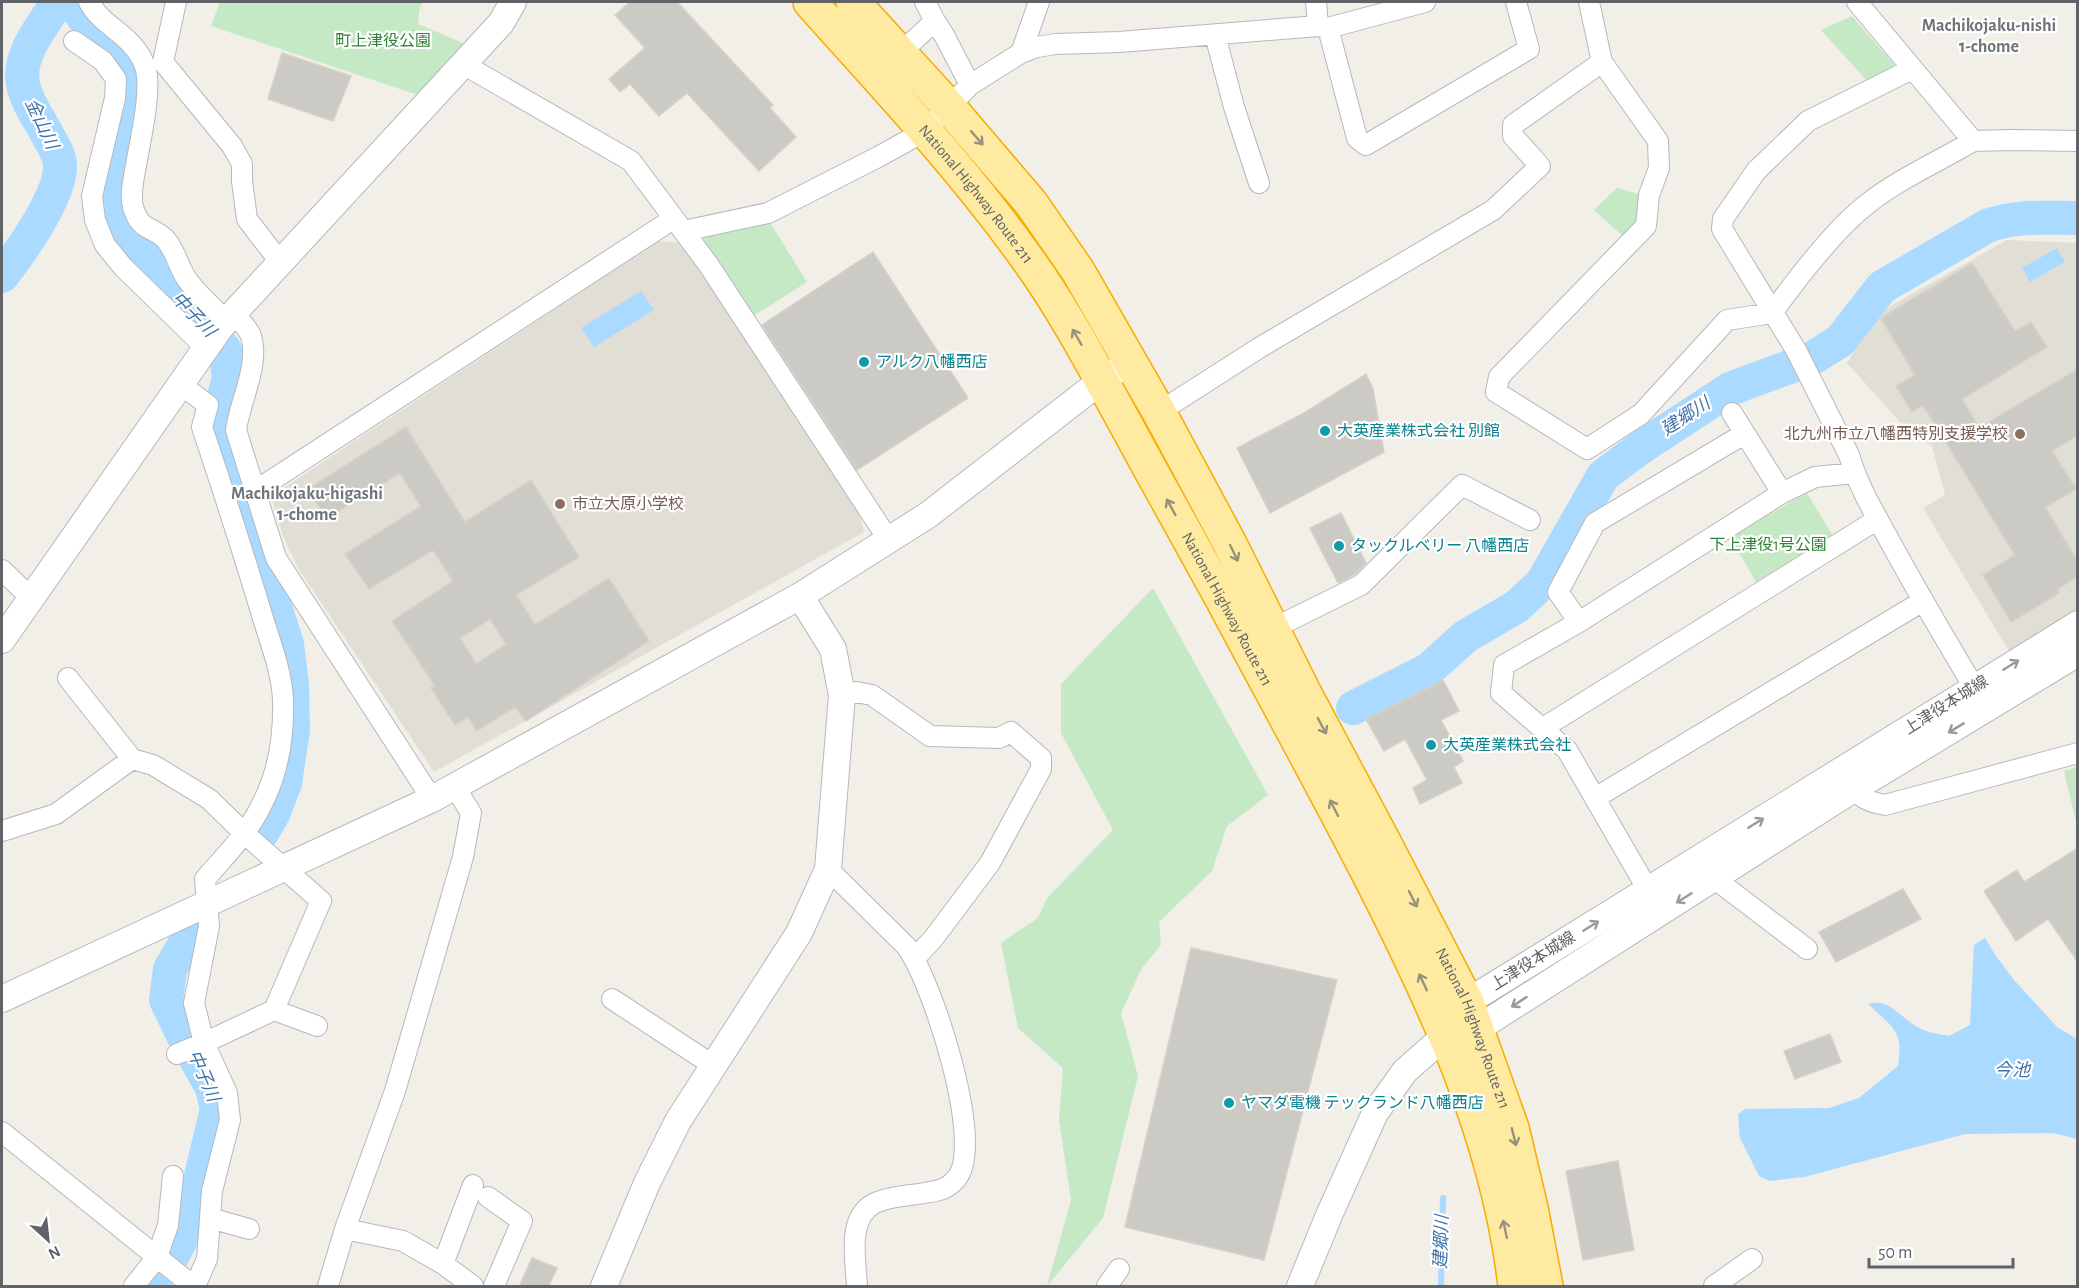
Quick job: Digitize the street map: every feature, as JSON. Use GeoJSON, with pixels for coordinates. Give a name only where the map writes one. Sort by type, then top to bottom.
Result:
{"type":"FeatureCollection","features":[{"type":"Feature","properties":{"kind":"highway","name":"National Highway Route 211"},"geometry":{"type":"LineString","coordinates":[[810,2],[981,195],[1029,260],[1063,313],[1102,380],[1315,771],[1423,983],[1463,1022],[1462,1074],[1486,1147],[1505,1229],[1515,1287]]}},
{"type":"Feature","properties":{"kind":"highway","name":"National Highway Route 211"},"geometry":{"type":"LineString","coordinates":[[853,2],[900,54],[960,96],[1078,271],[1159,412],[1229,542],[1272,629],[1512,1128],[1531,1208],[1546,1287]]}},
{"type":"Feature","properties":{"kind":"street"},"geometry":{"type":"LineString","coordinates":[[89,2],[103,20],[121,33],[136,50],[137,71],[148,92],[132,187],[132,205],[140,224],[165,238],[177,256],[186,278],[219,331]]}},
{"type":"Feature","properties":{"kind":"street"},"geometry":{"type":"LineString","coordinates":[[176,2],[137,71],[116,98],[92,196],[95,220],[105,245],[123,267],[219,331],[250,334],[254,358],[236,430],[275,559],[432,799]]}},
{"type":"Feature","properties":{"kind":"street"},"geometry":{"type":"LineString","coordinates":[[2,640],[219,331],[501,23],[513,2]]}},
{"type":"Feature","properties":{"kind":"street"},"geometry":{"type":"LineString","coordinates":[[925,2],[944,35],[960,96]]}},
{"type":"Feature","properties":{"kind":"street"},"geometry":{"type":"LineString","coordinates":[[1021,53],[1039,2]]}},
{"type":"Feature","properties":{"kind":"street"},"geometry":{"type":"LineString","coordinates":[[1316,2],[1357,138],[1366,145],[1529,49],[1516,2]]}},
{"type":"Feature","properties":{"kind":"street"},"geometry":{"type":"LineString","coordinates":[[255,491],[679,225],[768,213],[878,158],[925,131],[960,96],[1021,53],[1036,47],[1056,44],[1119,42],[1323,27],[1425,2]]}},
{"type":"Feature","properties":{"kind":"street"},"geometry":{"type":"LineString","coordinates":[[1589,2],[1602,62],[1658,141],[1659,168],[1649,195],[1646,226],[1499,378],[1496,392],[1587,449],[1641,414],[1727,320],[1772,314],[1836,234],[1866,205],[1902,181],[1973,141],[2078,141]]}},
{"type":"Feature","properties":{"kind":"street"},"geometry":{"type":"LineString","coordinates":[[1857,2],[1973,141]]}},
{"type":"Feature","properties":{"kind":"street"},"geometry":{"type":"LineString","coordinates":[[900,54],[934,21]]}},
{"type":"Feature","properties":{"kind":"street"},"geometry":{"type":"LineString","coordinates":[[1215,35],[1234,107],[1259,183]]}},
{"type":"Feature","properties":{"kind":"street"},"geometry":{"type":"LineString","coordinates":[[74,41],[103,61],[137,71],[232,146],[242,164],[247,219],[280,262]]}},
{"type":"Feature","properties":{"kind":"street"},"geometry":{"type":"LineString","coordinates":[[1159,412],[1259,348],[1493,210],[1540,166],[1513,136],[1513,125],[1602,62]]}},
{"type":"Feature","properties":{"kind":"street"},"geometry":{"type":"LineString","coordinates":[[463,64],[631,161],[708,264],[888,539]]}},
{"type":"Feature","properties":{"kind":"street"},"geometry":{"type":"LineString","coordinates":[[1912,69],[1808,121],[1756,171],[1723,219],[1722,229],[1803,363],[1878,519],[1981,699]]}},
{"type":"Feature","properties":{"kind":"street"},"geometry":{"type":"LineString","coordinates":[[2,999],[432,799],[800,596],[928,515],[1102,380],[1130,362]]}},
{"type":"Feature","properties":{"kind":"street"},"geometry":{"type":"LineString","coordinates":[[2,1132],[190,1284],[207,1259],[212,1191],[230,1120],[227,1093],[203,1043],[194,1003],[209,926],[205,879],[244,833],[261,807],[274,774],[282,735],[283,697],[276,663],[248,568],[202,427],[208,405],[180,384]]}},
{"type":"Feature","properties":{"kind":"street"},"geometry":{"type":"LineString","coordinates":[[1732,413],[1782,493]]}},
{"type":"Feature","properties":{"kind":"street"},"geometry":{"type":"LineString","coordinates":[[1579,622],[1558,592],[1595,523],[1744,434]]}},
{"type":"Feature","properties":{"kind":"street"},"geometry":{"type":"LineString","coordinates":[[1648,890],[1568,750],[1501,693],[1504,665],[1579,622],[1782,493],[1815,477],[1854,473]]}},
{"type":"Feature","properties":{"kind":"street"},"geometry":{"type":"LineString","coordinates":[[1272,629],[1360,585],[1462,485],[1530,520]]}},
{"type":"Feature","properties":{"kind":"street"},"geometry":{"type":"LineString","coordinates":[[1543,728],[1878,519]]}},
{"type":"Feature","properties":{"kind":"street"},"geometry":{"type":"LineString","coordinates":[[248,568],[275,559]]}},
{"type":"Feature","properties":{"kind":"street"},"geometry":{"type":"LineString","coordinates":[[2,570],[30,597]]}},
{"type":"Feature","properties":{"kind":"street"},"geometry":{"type":"LineString","coordinates":[[604,1287],[647,1183],[678,1121],[799,933],[828,869],[842,695],[833,649],[800,596]]}},
{"type":"Feature","properties":{"kind":"street"},"geometry":{"type":"LineString","coordinates":[[1595,798],[1923,601]]}},
{"type":"Feature","properties":{"kind":"street","name":"上津役本城線"},"geometry":{"type":"LineString","coordinates":[[1981,699],[2078,624]]}},
{"type":"Feature","properties":{"kind":"street","name":"上津役本城線"},"geometry":{"type":"LineString","coordinates":[[1463,1022],[1648,890],[1846,780],[1981,699],[2078,653]]}},
{"type":"Feature","properties":{"kind":"street"},"geometry":{"type":"LineString","coordinates":[[68,678],[132,759],[153,765],[209,799],[321,901],[274,1010],[178,1054]]}},
{"type":"Feature","properties":{"kind":"street"},"geometry":{"type":"LineString","coordinates":[[842,695],[856,692],[872,695],[930,735],[999,738],[1011,732],[1041,758],[1041,769],[990,862],[933,939],[915,958]]}},
{"type":"Feature","properties":{"kind":"street"},"geometry":{"type":"LineString","coordinates":[[1846,780],[1869,802],[1885,806],[2078,753]]}},
{"type":"Feature","properties":{"kind":"street"},"geometry":{"type":"LineString","coordinates":[[2,831],[56,814],[132,759]]}},
{"type":"Feature","properties":{"kind":"street","name":"上津役本城線"},"geometry":{"type":"LineString","coordinates":[[1463,1022],[1714,879],[1846,780]]}},
{"type":"Feature","properties":{"kind":"street"},"geometry":{"type":"LineString","coordinates":[[328,1287],[345,1229],[395,1091],[463,857],[471,813],[455,787]]}},
{"type":"Feature","properties":{"kind":"street"},"geometry":{"type":"LineString","coordinates":[[828,869],[906,946],[915,958],[938,1014],[953,1063],[962,1111],[965,1156],[958,1178],[943,1191],[889,1199],[873,1204],[860,1217],[855,1233],[857,1287]]}},
{"type":"Feature","properties":{"kind":"street"},"geometry":{"type":"LineString","coordinates":[[1714,879],[1807,949]]}},
{"type":"Feature","properties":{"kind":"street"},"geometry":{"type":"LineString","coordinates":[[612,999],[714,1066]]}},
{"type":"Feature","properties":{"kind":"street"},"geometry":{"type":"LineString","coordinates":[[274,1010],[317,1026]]}},
{"type":"Feature","properties":{"kind":"street"},"geometry":{"type":"LineString","coordinates":[[1300,1287],[1375,1113],[1406,1071],[1463,1022]]}},
{"type":"Feature","properties":{"kind":"street"},"geometry":{"type":"LineString","coordinates":[[134,1287],[158,1258],[168,1225],[173,1176]]}},
{"type":"Feature","properties":{"kind":"street"},"geometry":{"type":"LineString","coordinates":[[443,1264],[480,1191],[522,1221],[494,1287]]}},
{"type":"Feature","properties":{"kind":"street"},"geometry":{"type":"LineString","coordinates":[[210,1218],[249,1229]]}},
{"type":"Feature","properties":{"kind":"street"},"geometry":{"type":"LineString","coordinates":[[345,1229],[403,1241],[443,1264],[473,1287]]}},
{"type":"Feature","properties":{"kind":"street"},"geometry":{"type":"LineString","coordinates":[[1714,1287],[1752,1259]]}},
{"type":"Feature","properties":{"kind":"street"},"geometry":{"type":"LineString","coordinates":[[1107,1287],[1119,1269]]}},
{"type":"Feature","properties":{"kind":"shaded area","name":"北九州市立八幡西特別支援学校"},"geometry":{"type":"Polygon","coordinates":[[[2007,240],[2077,243],[2077,609],[2009,651],[1923,508],[1945,495],[1932,446],[1908,431],[1847,363],[1875,317],[2007,240]]]}},
{"type":"Feature","properties":{"kind":"shaded area"},"geometry":{"type":"Polygon","coordinates":[[[659,241],[681,243],[702,270],[856,502],[864,532],[434,772],[298,568],[283,536],[271,496],[659,241]]]}},
{"type":"Feature","properties":{"kind":"green space","name":"町上津役公園"},"geometry":{"type":"Polygon","coordinates":[[[220,2],[422,2],[418,24],[468,45],[418,95],[211,26],[220,2]]]}},
{"type":"Feature","properties":{"kind":"green space"},"geometry":{"type":"Polygon","coordinates":[[[1852,16],[1897,68],[1869,83],[1821,30],[1852,16]]]}},
{"type":"Feature","properties":{"kind":"green space"},"geometry":{"type":"Polygon","coordinates":[[[1617,188],[1641,195],[1640,222],[1624,237],[1594,210],[1617,188]]]}},
{"type":"Feature","properties":{"kind":"green space"},"geometry":{"type":"Polygon","coordinates":[[[769,221],[807,282],[752,317],[704,246],[705,234],[769,221]]]}},
{"type":"Feature","properties":{"kind":"green space","name":"下上津役1号公園"},"geometry":{"type":"Polygon","coordinates":[[[1807,493],[1833,536],[1756,582],[1730,537],[1807,493]]]}},
{"type":"Feature","properties":{"kind":"green space"},"geometry":{"type":"Polygon","coordinates":[[[1153,588],[1268,795],[1227,826],[1212,871],[1159,922],[1161,945],[1142,968],[1121,1013],[1138,1076],[1103,1218],[1047,1286],[1071,1200],[1059,1120],[1063,1068],[1018,1028],[1001,943],[1038,918],[1047,898],[1113,830],[1061,733],[1061,684],[1153,588]]]}},
{"type":"Feature","properties":{"kind":"green space"},"geometry":{"type":"Polygon","coordinates":[[[2078,767],[2077,826],[2064,771],[2078,767]]]}},
{"type":"Feature","properties":{"kind":"water"},"geometry":{"type":"Polygon","coordinates":[[[2057,248],[2065,262],[2030,282],[2022,268],[2057,248]]]}},
{"type":"Feature","properties":{"kind":"water"},"geometry":{"type":"Polygon","coordinates":[[[641,291],[654,310],[594,347],[581,328],[641,291]]]}},
{"type":"Feature","properties":{"kind":"water","name":"今池"},"geometry":{"type":"Polygon","coordinates":[[[1985,938],[2014,980],[2057,1027],[2077,1039],[2077,1139],[2053,1133],[1965,1134],[1804,1177],[1770,1181],[1759,1176],[1740,1138],[1738,1114],[1745,1109],[1829,1108],[1859,1098],[1898,1066],[1899,1044],[1894,1030],[1868,1004],[1883,1004],[1924,1030],[1949,1036],[1970,1025],[1974,945],[1985,938]]]}},
{"type":"Feature","properties":{"kind":"building"},"geometry":{"type":"Polygon","coordinates":[[[630,2],[677,2],[773,105],[770,108],[796,137],[759,171],[687,93],[659,116],[630,84],[620,92],[609,79],[645,48],[615,15],[630,2]]]}},
{"type":"Feature","properties":{"kind":"building"},"geometry":{"type":"Polygon","coordinates":[[[282,53],[351,76],[333,121],[268,99],[282,53]]]}},
{"type":"Feature","properties":{"kind":"building","name":"アルク八幡西店"},"geometry":{"type":"Polygon","coordinates":[[[873,252],[968,398],[857,470],[762,325],[873,252]]]}},
{"type":"Feature","properties":{"kind":"building"},"geometry":{"type":"Polygon","coordinates":[[[1972,263],[2015,331],[2031,322],[2047,347],[1962,399],[1979,428],[2078,369],[2078,435],[2052,451],[2076,489],[2045,507],[2078,562],[2078,576],[2056,590],[2059,593],[2011,622],[1983,575],[2015,555],[1923,405],[1912,412],[1896,386],[1915,375],[1881,318],[1972,263]]]}},
{"type":"Feature","properties":{"kind":"building","name":"大英産業株式会社 別館"},"geometry":{"type":"Polygon","coordinates":[[[1366,374],[1373,389],[1384,452],[1270,513],[1237,448],[1304,413],[1366,374]]]}},
{"type":"Feature","properties":{"kind":"building"},"geometry":{"type":"Polygon","coordinates":[[[406,427],[465,522],[531,480],[579,557],[516,595],[535,625],[609,578],[649,641],[526,721],[515,707],[477,731],[468,717],[455,725],[431,688],[435,686],[392,621],[453,581],[433,550],[369,589],[345,554],[421,506],[400,473],[326,519],[308,489],[406,427]],[[490,619],[460,638],[476,664],[506,644],[490,619]]]}},
{"type":"Feature","properties":{"kind":"building","name":"タックルベリー 八幡西店"},"geometry":{"type":"Polygon","coordinates":[[[1341,513],[1366,563],[1354,575],[1338,583],[1310,528],[1341,513]]]}},
{"type":"Feature","properties":{"kind":"building","name":"大英産業株式会社"},"geometry":{"type":"Polygon","coordinates":[[[1443,680],[1459,711],[1441,720],[1463,761],[1454,767],[1462,783],[1420,804],[1413,788],[1427,780],[1405,739],[1384,751],[1366,719],[1443,680]]]}},
{"type":"Feature","properties":{"kind":"building"},"geometry":{"type":"Polygon","coordinates":[[[2078,848],[2078,962],[2048,919],[2016,941],[1984,891],[2017,870],[2024,882],[2078,848]]]}},
{"type":"Feature","properties":{"kind":"building"},"geometry":{"type":"Polygon","coordinates":[[[1903,889],[1921,919],[1836,962],[1819,932],[1903,889]]]}},
{"type":"Feature","properties":{"kind":"building","name":"ヤマダ電機 テックランド八幡西店"},"geometry":{"type":"Polygon","coordinates":[[[1191,948],[1337,980],[1264,1260],[1125,1227],[1191,948]]]}},
{"type":"Feature","properties":{"kind":"building"},"geometry":{"type":"Polygon","coordinates":[[[1830,1034],[1841,1062],[1795,1079],[1784,1051],[1830,1034]]]}},
{"type":"Feature","properties":{"kind":"building"},"geometry":{"type":"Polygon","coordinates":[[[1618,1161],[1634,1250],[1583,1260],[1566,1171],[1618,1161]]]}},
{"type":"Feature","properties":{"kind":"building"},"geometry":{"type":"Polygon","coordinates":[[[532,1258],[557,1268],[548,1287],[519,1287],[532,1258]]]}},
{"type":"Feature","properties":{"kind":"waterway","name":"金山川"},"geometry":{"type":"LineString","coordinates":[[2,276],[37,225],[58,180],[60,168],[58,155],[27,97],[22,73],[27,51],[58,2]]}},
{"type":"Feature","properties":{"kind":"waterway","name":"中子川"},"geometry":{"type":"LineString","coordinates":[[73,2],[83,17],[116,49],[130,81],[128,108],[107,207],[113,227],[127,248],[145,257],[154,276],[203,322],[225,350],[229,377],[217,426],[287,644],[292,685],[293,730],[285,783],[274,812],[262,833]]}},
{"type":"Feature","properties":{"kind":"waterway","name":"建郷川"},"geometry":{"type":"LineString","coordinates":[[1353,708],[1428,670],[1466,636],[1516,607],[1542,583],[1603,476],[1640,448],[1730,389],[1811,359],[1840,341],[1882,287],[1987,226],[2020,219],[2078,218]]}},
{"type":"Feature","properties":{"kind":"waterway","name":"中子川"},"geometry":{"type":"LineString","coordinates":[[159,1273],[173,1255],[190,1222],[217,1109],[212,1088],[166,1000],[170,969],[191,933]]}},
{"type":"Feature","properties":{"kind":"waterway","name":"建郷川"},"geometry":{"type":"LineString","coordinates":[[1441,1286],[1443,1198]]}},
{"type":"Feature","properties":{"kind":"waterway","name":"中子川"},"geometry":{"type":"LineString","coordinates":[[147,1286],[159,1273]]}},
{"type":"Feature","properties":{"kind":"place","name":"アルク八幡西店"},"geometry":{"type":"Point","coordinates":[864,362]}},
{"type":"Feature","properties":{"kind":"place","name":"大英産業株式会社 別館"},"geometry":{"type":"Point","coordinates":[1325,431]}},
{"type":"Feature","properties":{"kind":"place","name":"北九州市立八幡西特別支援学校"},"geometry":{"type":"Point","coordinates":[2020,434]}},
{"type":"Feature","properties":{"kind":"place","name":"市立大原小学校"},"geometry":{"type":"Point","coordinates":[560,504]}},
{"type":"Feature","properties":{"kind":"place","name":"タックルベリー 八幡西店"},"geometry":{"type":"Point","coordinates":[1339,546]}},
{"type":"Feature","properties":{"kind":"place","name":"大英産業株式会社"},"geometry":{"type":"Point","coordinates":[1431,745]}},
{"type":"Feature","properties":{"kind":"place","name":"ヤマダ電機 テックランド八幡西店"},"geometry":{"type":"Point","coordinates":[1229,1103]}},
{"type":"Feature","properties":{"kind":"district","name":"Machikojaku-nishi 1-chome"},"geometry":{"type":"Point","coordinates":[1989,36]}},
{"type":"Feature","properties":{"kind":"district","name":"Machikojaku-higashi 1-chome"},"geometry":{"type":"Point","coordinates":[307,504]}}]}
